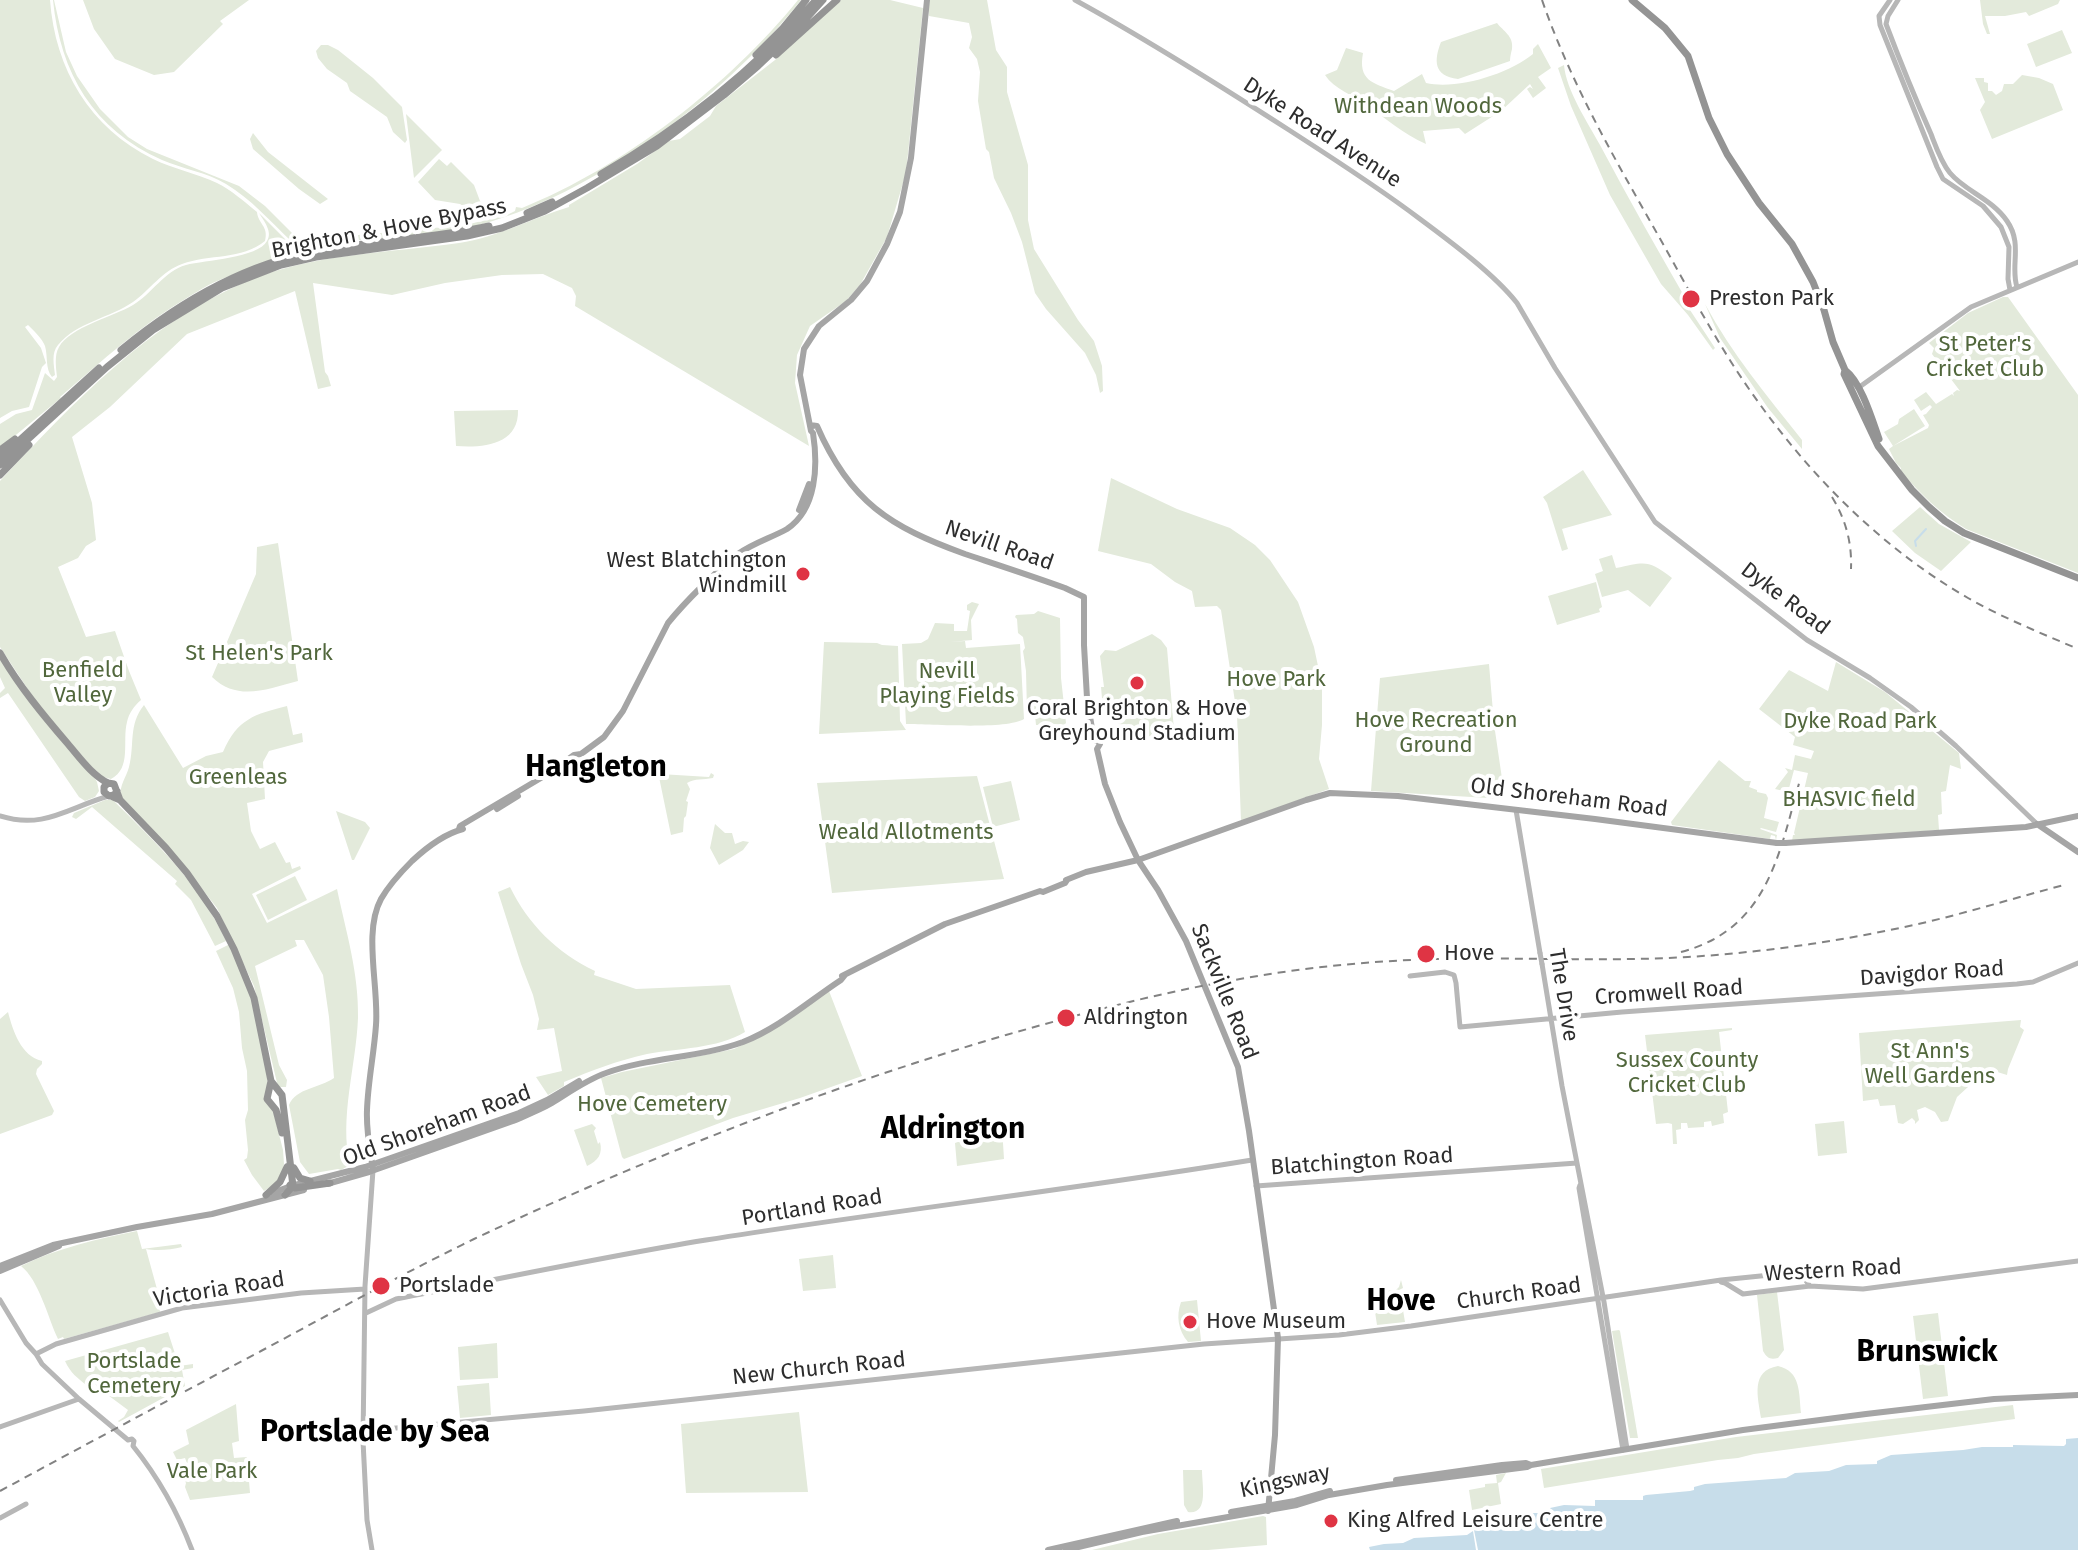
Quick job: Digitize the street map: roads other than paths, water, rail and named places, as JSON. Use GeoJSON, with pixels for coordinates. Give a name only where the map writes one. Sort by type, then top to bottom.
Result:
{"type":"FeatureCollection","features":[{"type":"Feature","properties":{"kind":"highway"},"geometry":{"type":"LineString","coordinates":[[721,91],[806,0]]}},
{"type":"Feature","properties":{"kind":"highway","name":"Brighton & Hove Bypass"},"geometry":{"type":"LineString","coordinates":[[0,458],[103,364],[150,326],[221,283],[316,251],[439,235],[501,223],[544,206],[628,159],[721,91],[770,48],[816,0]]}},
{"type":"Feature","properties":{"kind":"highway","name":"Brighton & Hove Bypass"},"geometry":{"type":"LineString","coordinates":[[0,465],[107,367],[153,330],[222,288],[281,265],[316,257],[467,236],[502,228],[545,211],[631,163],[741,81],[823,0]]}},
{"type":"Feature","properties":{"kind":"highway"},"geometry":{"type":"LineString","coordinates":[[741,81],[784,49],[837,0]]}},
{"type":"Feature","properties":{"kind":"highway"},"geometry":{"type":"LineString","coordinates":[[1632,0],[1665,28],[1688,56],[1705,107],[1727,154],[1804,264],[1819,296],[1844,374],[1856,390],[1876,444],[1912,490],[1945,521],[1976,538],[2078,578]]}},
{"type":"Feature","properties":{"kind":"highway"},"geometry":{"type":"LineString","coordinates":[[0,475],[61,411]]}},
{"type":"Feature","properties":{"kind":"highway"},"geometry":{"type":"LineString","coordinates":[[0,450],[43,419]]}},
{"type":"Feature","properties":{"kind":"highway"},"geometry":{"type":"LineString","coordinates":[[0,653],[41,712],[106,790],[120,800],[180,865],[217,916],[254,998],[273,1091],[267,1099],[278,1115],[289,1165],[299,1177],[310,1181]]}},
{"type":"Feature","properties":{"kind":"highway"},"geometry":{"type":"LineString","coordinates":[[273,1091],[282,1095],[292,1186],[285,1195]]}},
{"type":"Feature","properties":{"kind":"highway"},"geometry":{"type":"LineString","coordinates":[[271,1105],[281,1101]]}},
{"type":"Feature","properties":{"kind":"highway"},"geometry":{"type":"LineString","coordinates":[[266,1195],[280,1182],[289,1165]]}},
{"type":"Feature","properties":{"kind":"highway"},"geometry":{"type":"LineString","coordinates":[[292,1186],[330,1183]]}},
{"type":"Feature","properties":{"kind":"main road"},"geometry":{"type":"LineString","coordinates":[[372,1550],[367,1520],[363,1431],[365,1289],[373,1168],[367,1112],[377,1023],[373,919],[381,898],[405,868],[427,848],[572,762],[614,722],[665,622],[736,552],[794,520],[811,483],[810,428],[800,375],[804,349],[816,329],[854,297],[867,281],[900,212],[911,158],[927,0]]}},
{"type":"Feature","properties":{"kind":"main road","name":"Dyke Road Avenue"},"geometry":{"type":"LineString","coordinates":[[1075,0],[1247,102],[1385,193],[1495,280],[1510,294],[1527,321]]}},
{"type":"Feature","properties":{"kind":"main road"},"geometry":{"type":"LineString","coordinates":[[1890,0],[1879,16],[1884,20],[1937,167],[1943,179],[1978,203],[1998,222],[2009,250],[2010,290]]}},
{"type":"Feature","properties":{"kind":"main road"},"geometry":{"type":"LineString","coordinates":[[1884,20],[1898,0]]}},
{"type":"Feature","properties":{"kind":"main road"},"geometry":{"type":"LineString","coordinates":[[1922,121],[1944,164],[2007,221],[2017,250],[2017,287]]}},
{"type":"Feature","properties":{"kind":"main road"},"geometry":{"type":"LineString","coordinates":[[1937,167],[1944,164]]}},
{"type":"Feature","properties":{"kind":"main road"},"geometry":{"type":"LineString","coordinates":[[1978,203],[1985,198]]}},
{"type":"Feature","properties":{"kind":"main road"},"geometry":{"type":"LineString","coordinates":[[2009,250],[2017,250]]}},
{"type":"Feature","properties":{"kind":"main road"},"geometry":{"type":"LineString","coordinates":[[1856,390],[1964,311],[2078,262]]}},
{"type":"Feature","properties":{"kind":"main road","name":"Dyke Road"},"geometry":{"type":"LineString","coordinates":[[1527,321],[1655,522],[1807,640],[1911,707],[1956,746],[2029,822]]}},
{"type":"Feature","properties":{"kind":"main road","name":"Nevill Road"},"geometry":{"type":"LineString","coordinates":[[810,428],[817,427],[849,483],[893,522],[925,539],[1077,594],[1083,607],[1092,746],[1097,749],[1105,784],[1138,860]]}},
{"type":"Feature","properties":{"kind":"main road"},"geometry":{"type":"LineString","coordinates":[[0,816],[30,822],[70,811],[106,790]]}},
{"type":"Feature","properties":{"kind":"main road","name":"Old Shoreham Road"},"geometry":{"type":"LineString","coordinates":[[0,1270],[53,1245],[184,1220],[330,1183],[523,1112],[600,1071],[735,1041],[762,1029],[838,977],[945,924],[1048,890],[1086,872],[1138,860],[1330,793],[1386,795],[1781,843],[2029,822],[2037,824],[2078,816]]}},
{"type":"Feature","properties":{"kind":"main road","name":"The Drive"},"geometry":{"type":"LineString","coordinates":[[1516,810],[1600,1299]]}},
{"type":"Feature","properties":{"kind":"main road"},"geometry":{"type":"LineString","coordinates":[[2037,824],[2078,852]]}},
{"type":"Feature","properties":{"kind":"main road","name":"Sackville Road"},"geometry":{"type":"LineString","coordinates":[[1138,860],[1175,919],[1235,1059],[1258,1186]]}},
{"type":"Feature","properties":{"kind":"main road","name":"Davigdor Road"},"geometry":{"type":"LineString","coordinates":[[1784,1001],[2033,982],[2078,963]]}},
{"type":"Feature","properties":{"kind":"main road","name":"Cromwell Road"},"geometry":{"type":"LineString","coordinates":[[1410,976],[1452,973],[1456,983],[1460,1027],[1784,1001]]}},
{"type":"Feature","properties":{"kind":"main road","name":"Sackville Road"},"geometry":{"type":"LineString","coordinates":[[1251,1147],[1278,1338],[1275,1435],[1268,1508]]}},
{"type":"Feature","properties":{"kind":"main road"},"geometry":{"type":"LineString","coordinates":[[351,1171],[365,1161],[369,1149]]}},
{"type":"Feature","properties":{"kind":"main road","name":"Portland Road"},"geometry":{"type":"LineString","coordinates":[[366,1310],[396,1299],[661,1248],[1252,1160]]}},
{"type":"Feature","properties":{"kind":"main road","name":"Blatchington Road"},"geometry":{"type":"LineString","coordinates":[[1258,1186],[1577,1163]]}},
{"type":"Feature","properties":{"kind":"main road","name":"Old Shoreham Road"},"geometry":{"type":"LineString","coordinates":[[252,1204],[266,1195],[292,1186],[373,1168]]}},
{"type":"Feature","properties":{"kind":"main road","name":"Western Road"},"geometry":{"type":"LineString","coordinates":[[1742,1278],[1737,1282],[1737,1290],[1743,1294],[1810,1286],[1863,1289],[2078,1261]]}},
{"type":"Feature","properties":{"kind":"main road","name":"The Drive"},"geometry":{"type":"LineString","coordinates":[[1595,1271],[1600,1299]]}},
{"type":"Feature","properties":{"kind":"main road","name":"Church Road"},"geometry":{"type":"LineString","coordinates":[[1278,1338],[1339,1335],[1411,1326],[1742,1278],[1798,1272],[1804,1278]]}},
{"type":"Feature","properties":{"kind":"main road"},"geometry":{"type":"LineString","coordinates":[[1804,1278],[1810,1286]]}},
{"type":"Feature","properties":{"kind":"main road"},"geometry":{"type":"LineString","coordinates":[[1801,1287],[1804,1278]]}},
{"type":"Feature","properties":{"kind":"main road","name":"Church Road"},"geometry":{"type":"LineString","coordinates":[[1717,1282],[1737,1290]]}},
{"type":"Feature","properties":{"kind":"main road","name":"Victoria Road"},"geometry":{"type":"LineString","coordinates":[[36,1354],[56,1344],[176,1309],[279,1295],[365,1289]]}},
{"type":"Feature","properties":{"kind":"main road"},"geometry":{"type":"LineString","coordinates":[[1600,1299],[1599,1312],[1604,1324]]}},
{"type":"Feature","properties":{"kind":"main road"},"geometry":{"type":"LineString","coordinates":[[1600,1299],[1626,1446]]}},
{"type":"Feature","properties":{"kind":"main road"},"geometry":{"type":"LineString","coordinates":[[0,1300],[42,1364],[128,1440],[128,1446],[133,1446],[180,1520],[192,1550]]}},
{"type":"Feature","properties":{"kind":"main road","name":"New Church Road"},"geometry":{"type":"LineString","coordinates":[[363,1431],[1278,1338]]}},
{"type":"Feature","properties":{"kind":"main road","name":"Kingsway"},"geometry":{"type":"LineString","coordinates":[[1066,1550],[1268,1508],[1329,1491],[1421,1476],[1502,1465],[1531,1465],[1626,1446],[1866,1414],[1994,1399],[2078,1395]]}},
{"type":"Feature","properties":{"kind":"main road"},"geometry":{"type":"LineString","coordinates":[[0,1427],[79,1399]]}},
{"type":"Feature","properties":{"kind":"main road"},"geometry":{"type":"LineString","coordinates":[[1621,1425],[1626,1446]]}},
{"type":"Feature","properties":{"kind":"main road"},"geometry":{"type":"LineString","coordinates":[[0,1518],[26,1504]]}},
{"type":"Feature","properties":{"kind":"main road","name":"Kingsway"},"geometry":{"type":"LineString","coordinates":[[1048,1550],[1141,1528],[1268,1508]]}},
{"type":"Feature","properties":{"kind":"water"},"geometry":{"type":"Polygon","coordinates":[[[2078,1438],[2078,1550],[1478,1550],[1474,1530],[1486,1525],[1513,1522],[1512,1515],[1551,1513],[1550,1508],[1564,1505],[1595,1506],[1595,1500],[1643,1500],[1646,1495],[1690,1491],[1705,1484],[1786,1478],[1795,1473],[1829,1471],[1846,1465],[1877,1464],[1877,1461],[1891,1455],[2013,1445],[2064,1446],[2066,1439],[2078,1438]]]}},
{"type":"Feature","properties":{"kind":"water"},"geometry":{"type":"Polygon","coordinates":[[[1473,1531],[1476,1550],[1370,1550],[1369,1547],[1403,1543],[1414,1538],[1467,1535],[1473,1531]]]}},
{"type":"Feature","properties":{"kind":"waterway"},"geometry":{"type":"LineString","coordinates":[[1916,546],[1915,541],[1926,529]]}},
{"type":"Feature","properties":{"kind":"railway"},"geometry":{"type":"LineString","coordinates":[[1542,0],[1579,88],[1623,173],[1723,348],[1781,433],[1867,524],[1933,576],[1995,612],[2078,649]]}},
{"type":"Feature","properties":{"kind":"railway"},"geometry":{"type":"LineString","coordinates":[[1832,497],[1847,532],[1851,569]]}},
{"type":"Feature","properties":{"kind":"railway"},"geometry":{"type":"LineString","coordinates":[[1681,952],[1710,941],[1733,926],[1751,907],[1776,861],[1800,780]]}},
{"type":"Feature","properties":{"kind":"railway"},"geometry":{"type":"LineString","coordinates":[[0,1491],[394,1280],[539,1209],[803,1101],[1006,1035],[1145,998],[1281,972],[1410,960],[1656,958],[1748,952],[1898,928],[2064,885]]}},
{"type":"Feature","properties":{"kind":"place","name":"Preston Park"},"geometry":{"type":"Point","coordinates":[1691,299]}},
{"type":"Feature","properties":{"kind":"place","name":"West Blatchington Windmill"},"geometry":{"type":"Point","coordinates":[803,574]}},
{"type":"Feature","properties":{"kind":"place","name":"Coral Brighton & Hove Greyhound Stadium"},"geometry":{"type":"Point","coordinates":[1137,683]}},
{"type":"Feature","properties":{"kind":"place","name":"Hove"},"geometry":{"type":"Point","coordinates":[1426,954]}},
{"type":"Feature","properties":{"kind":"place","name":"Aldrington"},"geometry":{"type":"Point","coordinates":[1066,1018]}},
{"type":"Feature","properties":{"kind":"place","name":"Portslade"},"geometry":{"type":"Point","coordinates":[381,1286]}},
{"type":"Feature","properties":{"kind":"place","name":"Hove Museum"},"geometry":{"type":"Point","coordinates":[1190,1322]}},
{"type":"Feature","properties":{"kind":"place","name":"King Alfred Leisure Centre"},"geometry":{"type":"Point","coordinates":[1331,1521]}},
{"type":"Feature","properties":{"kind":"district","name":"Hangleton"},"geometry":{"type":"Point","coordinates":[596,768]}},
{"type":"Feature","properties":{"kind":"district","name":"Aldrington"},"geometry":{"type":"Point","coordinates":[953,1130]}},
{"type":"Feature","properties":{"kind":"district","name":"Hove"},"geometry":{"type":"Point","coordinates":[1401,1302]}},
{"type":"Feature","properties":{"kind":"district","name":"Brunswick"},"geometry":{"type":"Point","coordinates":[1927,1353]}},
{"type":"Feature","properties":{"kind":"district","name":"Portslade by Sea"},"geometry":{"type":"Point","coordinates":[375,1433]}},
{"type":"Feature","properties":{"kind":"park label","name":"Withdean Woods"},"geometry":{"type":"Point","coordinates":[1418,107]}},
{"type":"Feature","properties":{"kind":"park label","name":"St Peter's Cricket Club"},"geometry":{"type":"Point","coordinates":[1985,358]}},
{"type":"Feature","properties":{"kind":"park label","name":"St Helen's Park"},"geometry":{"type":"Point","coordinates":[259,654]}},
{"type":"Feature","properties":{"kind":"park label","name":"Hove Park"},"geometry":{"type":"Point","coordinates":[1276,680]}},
{"type":"Feature","properties":{"kind":"park label","name":"Benfield Valley"},"geometry":{"type":"Point","coordinates":[83,684]}},
{"type":"Feature","properties":{"kind":"park label","name":"Nevill Playing Fields"},"geometry":{"type":"Point","coordinates":[947,684]}},
{"type":"Feature","properties":{"kind":"park label","name":"Dyke Road Park"},"geometry":{"type":"Point","coordinates":[1860,722]}},
{"type":"Feature","properties":{"kind":"park label","name":"Hove Recreation Ground"},"geometry":{"type":"Point","coordinates":[1436,734]}},
{"type":"Feature","properties":{"kind":"park label","name":"Greenleas"},"geometry":{"type":"Point","coordinates":[238,778]}},
{"type":"Feature","properties":{"kind":"park label","name":"BHASVIC field"},"geometry":{"type":"Point","coordinates":[1849,800]}},
{"type":"Feature","properties":{"kind":"park label","name":"Weald Allotments"},"geometry":{"type":"Point","coordinates":[906,833]}},
{"type":"Feature","properties":{"kind":"park label","name":"St Ann's Well Gardens"},"geometry":{"type":"Point","coordinates":[1930,1064]}},
{"type":"Feature","properties":{"kind":"park label","name":"Sussex County Cricket Club"},"geometry":{"type":"Point","coordinates":[1687,1074]}},
{"type":"Feature","properties":{"kind":"park label","name":"Hove Cemetery"},"geometry":{"type":"Point","coordinates":[652,1105]}},
{"type":"Feature","properties":{"kind":"park label","name":"Portslade Cemetery"},"geometry":{"type":"Point","coordinates":[134,1374]}},
{"type":"Feature","properties":{"kind":"park label","name":"Vale Park"},"geometry":{"type":"Point","coordinates":[212,1472]}}]}
